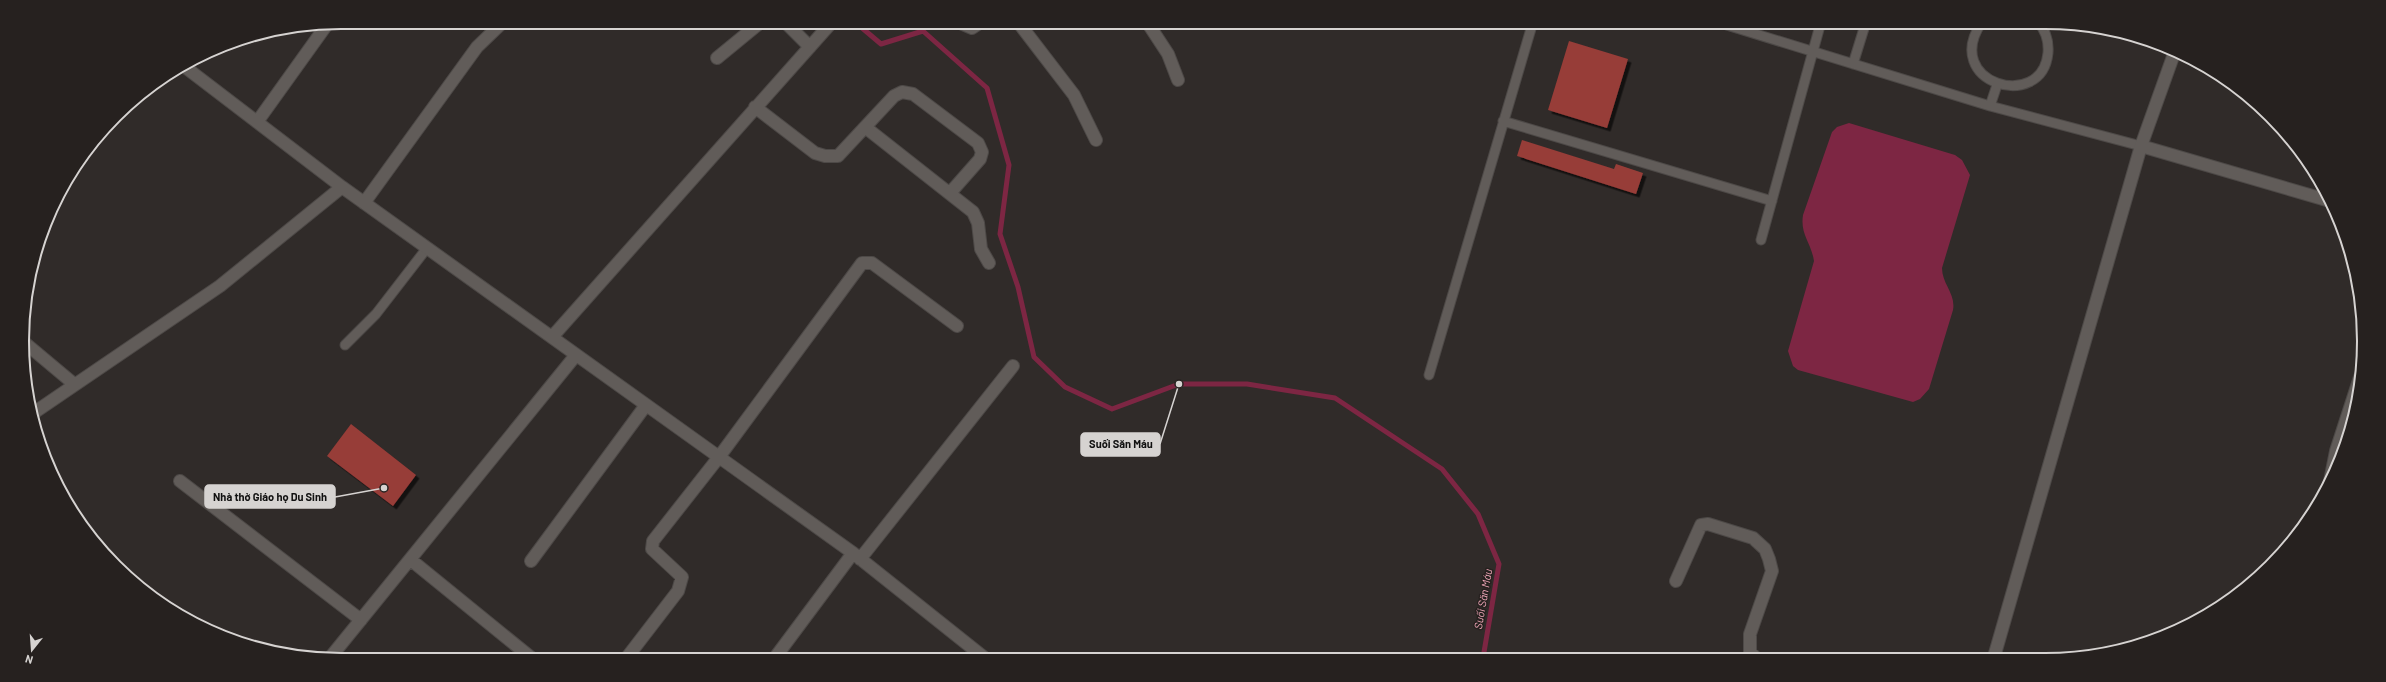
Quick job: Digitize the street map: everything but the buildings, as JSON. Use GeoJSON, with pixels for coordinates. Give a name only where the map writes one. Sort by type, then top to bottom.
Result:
{"type":"FeatureCollection","features":[{"type":"Feature","properties":{"kind":"street"},"geometry":{"type":"LineString","coordinates":[[364,203],[476,47],[495,29]]}},
{"type":"Feature","properties":{"kind":"street"},"geometry":{"type":"LineString","coordinates":[[717,58],[752,29]]}},
{"type":"Feature","properties":{"kind":"street"},"geometry":{"type":"LineString","coordinates":[[792,29],[810,47]]}},
{"type":"Feature","properties":{"kind":"street"},"geometry":{"type":"LineString","coordinates":[[552,336],[826,29]]}},
{"type":"Feature","properties":{"kind":"street"},"geometry":{"type":"LineString","coordinates":[[1023,29],[1074,95],[1096,140]]}},
{"type":"Feature","properties":{"kind":"street"},"geometry":{"type":"LineString","coordinates":[[1151,29],[1168,54],[1178,80]]}},
{"type":"Feature","properties":{"kind":"street"},"geometry":{"type":"LineString","coordinates":[[257,122],[323,30]]}},
{"type":"Feature","properties":{"kind":"street"},"geometry":{"type":"LineString","coordinates":[[1995,653],[2141,146],[2173,57]]}},
{"type":"Feature","properties":{"kind":"street"},"geometry":{"type":"LineString","coordinates":[[188,69],[342,187],[857,556],[978,653]]}},
{"type":"Feature","properties":{"kind":"street"},"geometry":{"type":"LineString","coordinates":[[755,107],[815,153],[825,156],[838,156],[894,96],[902,92],[913,94],[978,143],[982,152],[980,159],[950,193]]}},
{"type":"Feature","properties":{"kind":"street"},"geometry":{"type":"LineString","coordinates":[[865,127],[973,212],[978,223],[981,249],[989,263]]}},
{"type":"Feature","properties":{"kind":"street"},"geometry":{"type":"LineString","coordinates":[[2141,146],[2323,199]]}},
{"type":"Feature","properties":{"kind":"street"},"geometry":{"type":"LineString","coordinates":[[37,410],[220,286],[342,187]]}},
{"type":"Feature","properties":{"kind":"street"},"geometry":{"type":"LineString","coordinates":[[630,653],[678,591],[682,581],[682,577],[652,549],[653,542],[719,457],[862,263],[872,263],[957,326]]}},
{"type":"Feature","properties":{"kind":"street"},"geometry":{"type":"LineString","coordinates":[[29,347],[74,384]]}},
{"type":"Feature","properties":{"kind":"street"},"geometry":{"type":"LineString","coordinates":[[333,653],[576,355]]}},
{"type":"Feature","properties":{"kind":"street"},"geometry":{"type":"LineString","coordinates":[[779,653],[1013,366]]}},
{"type":"Feature","properties":{"kind":"street"},"geometry":{"type":"LineString","coordinates":[[531,561],[646,405]]}},
{"type":"Feature","properties":{"kind":"street"},"geometry":{"type":"LineString","coordinates":[[2336,453],[2348,414]]}},
{"type":"Feature","properties":{"kind":"street"},"geometry":{"type":"LineString","coordinates":[[180,481],[361,620]]}},
{"type":"Feature","properties":{"kind":"street"},"geometry":{"type":"LineString","coordinates":[[1676,581],[1701,525],[1708,524],[1753,538],[1765,549],[1772,571],[1750,634],[1751,653]]}},
{"type":"Feature","properties":{"kind":"street"},"geometry":{"type":"LineString","coordinates":[[410,560],[525,653]]}},
{"type":"Feature","properties":{"kind":"lane"},"geometry":{"type":"LineString","coordinates":[[1429,375],[1531,29]]}},
{"type":"Feature","properties":{"kind":"lane"},"geometry":{"type":"LineString","coordinates":[[1740,29],[1990,106],[2141,146]]}},
{"type":"Feature","properties":{"kind":"lane"},"geometry":{"type":"LineString","coordinates":[[1761,240],[1819,29]]}},
{"type":"Feature","properties":{"kind":"lane"},"geometry":{"type":"LineString","coordinates":[[1853,64],[1864,29]]}},
{"type":"Feature","properties":{"kind":"lane"},"geometry":{"type":"LineString","coordinates":[[1977,29],[1972,44],[1972,57],[1977,69],[1986,78],[1997,85],[2010,87],[2022,85],[2033,80],[2042,70],[2048,59],[2049,46],[2046,34],[2043,29]]}},
{"type":"Feature","properties":{"kind":"lane"},"geometry":{"type":"LineString","coordinates":[[1990,106],[1997,85]]}},
{"type":"Feature","properties":{"kind":"lane"},"geometry":{"type":"LineString","coordinates":[[1503,121],[1772,201]]}},
{"type":"Feature","properties":{"kind":"lane"},"geometry":{"type":"LineString","coordinates":[[345,345],[376,314],[428,248]]}},
{"type":"Feature","properties":{"kind":"shaded area"},"geometry":{"type":"Polygon","coordinates":[[[1849,123],[1955,155],[1962,160],[1970,175],[1942,268],[1944,279],[1953,299],[1953,310],[1929,389],[1920,399],[1913,402],[1798,370],[1793,366],[1788,351],[1814,261],[1813,254],[1804,233],[1802,222],[1803,215],[1832,132],[1837,127],[1849,123]]]}},
{"type":"Feature","properties":{"kind":"waterway","name":"Suối Săn Máu"},"geometry":{"type":"LineString","coordinates":[[863,29],[881,44],[923,31],[987,88],[1009,165],[1000,234],[1018,287],[1034,357],[1065,387],[1112,409],[1179,384],[1247,384],[1335,398],[1442,469],[1478,514],[1499,564],[1484,653]]}},
{"type":"Feature","properties":{"kind":"place","name":"Suối Săn Máu"},"geometry":{"type":"Point","coordinates":[1179,384]}},
{"type":"Feature","properties":{"kind":"place","name":"Nhà thờ Giáo họ Du Sinh"},"geometry":{"type":"Point","coordinates":[384,488]}}]}
